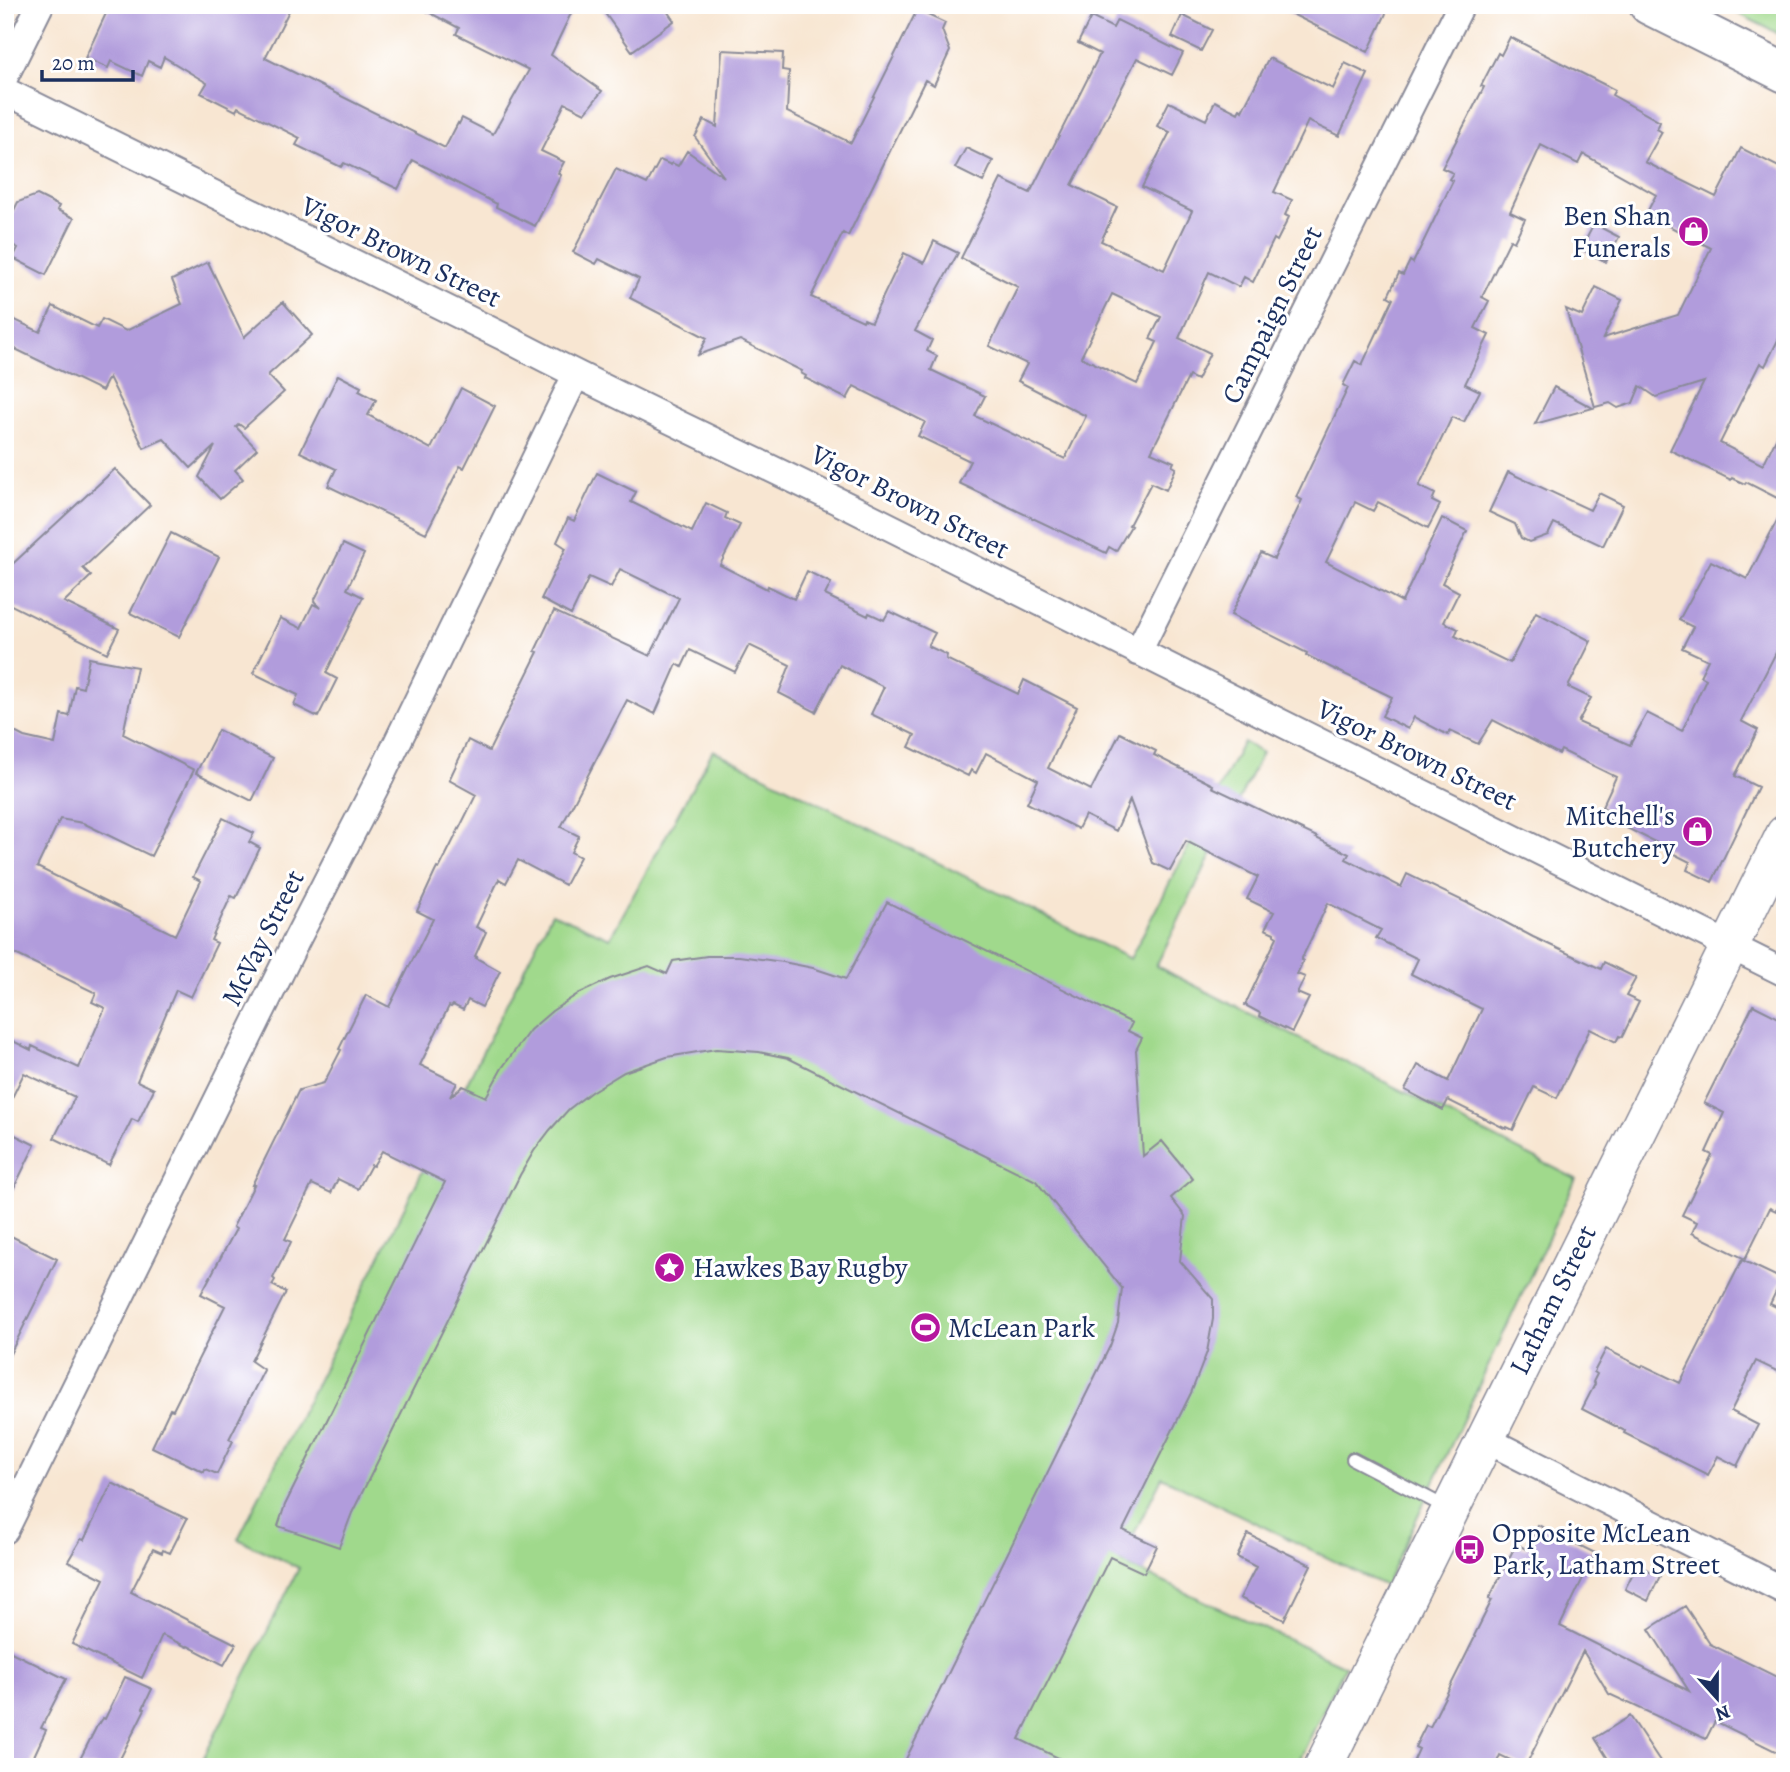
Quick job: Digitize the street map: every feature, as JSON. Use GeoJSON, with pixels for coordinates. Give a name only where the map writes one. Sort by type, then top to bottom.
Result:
{"type":"FeatureCollection","features":[{"type":"Feature","properties":{"kind":"main road"},"geometry":{"type":"LineString","coordinates":[[1649,5],[1785,73]]}},
{"type":"Feature","properties":{"kind":"main road","name":"Latham Street"},"geometry":{"type":"LineString","coordinates":[[1323,1767],[1785,834]]}},
{"type":"Feature","properties":{"kind":"street"},"geometry":{"type":"LineString","coordinates":[[5,76],[40,5]]}},
{"type":"Feature","properties":{"kind":"street","name":"Campaign Street"},"geometry":{"type":"LineString","coordinates":[[1138,652],[1461,5]]}},
{"type":"Feature","properties":{"kind":"street","name":"Vigor Brown Street"},"geometry":{"type":"LineString","coordinates":[[5,91],[576,375],[775,469],[1785,973]]}},
{"type":"Feature","properties":{"kind":"street","name":"McVay Street"},"geometry":{"type":"LineString","coordinates":[[5,1530],[297,939],[380,778],[576,375]]}},
{"type":"Feature","properties":{"kind":"street"},"geometry":{"type":"LineString","coordinates":[[1485,1439],[1785,1591]]}},
{"type":"Feature","properties":{"kind":"lane"},"geometry":{"type":"LineString","coordinates":[[1353,1459],[1450,1510]]}},
{"type":"Feature","properties":{"kind":"green space"},"geometry":{"type":"Polygon","coordinates":[[[1721,5],[1785,5],[1785,37],[1721,5]]]}},
{"type":"Feature","properties":{"kind":"green space","name":"McLean Park"},"geometry":{"type":"Polygon","coordinates":[[[1243,742],[1262,753],[1156,966],[1576,1179],[1385,1586],[1162,1477],[1120,1562],[1345,1666],[1296,1767],[199,1767],[299,1568],[238,1539],[552,913],[610,938],[713,750],[1130,959],[1243,742]]]}},
{"type":"Feature","properties":{"kind":"building"},"geometry":{"type":"Polygon","coordinates":[[[110,5],[292,5],[265,58],[445,148],[462,118],[493,134],[529,70],[456,34],[459,28],[415,5],[575,5],[551,55],[602,91],[585,113],[565,103],[541,151],[564,162],[558,173],[561,175],[535,226],[413,160],[398,189],[344,163],[341,167],[296,145],[300,138],[238,107],[236,111],[201,93],[207,83],[164,57],[160,67],[148,61],[142,76],[111,61],[108,68],[85,58],[110,5]]]}},
{"type":"Feature","properties":{"kind":"building"},"geometry":{"type":"Polygon","coordinates":[[[599,5],[663,5],[674,21],[632,51],[599,5]]]}},
{"type":"Feature","properties":{"kind":"building"},"geometry":{"type":"Polygon","coordinates":[[[1274,5],[1390,5],[1368,52],[1274,5]]]}},
{"type":"Feature","properties":{"kind":"building"},"geometry":{"type":"Polygon","coordinates":[[[917,10],[945,23],[942,30],[950,51],[934,85],[925,80],[848,236],[843,233],[811,297],[863,321],[864,319],[871,322],[904,253],[924,263],[934,241],[958,253],[915,331],[932,340],[927,351],[937,356],[931,370],[985,396],[975,416],[1065,459],[1086,416],[1018,381],[1027,364],[989,346],[1018,287],[961,258],[1001,179],[1030,193],[1100,54],[1078,43],[1091,17],[1113,28],[1117,20],[1183,53],[1172,75],[1137,58],[1072,185],[1117,207],[1101,241],[1164,270],[1192,211],[1142,187],[1170,132],[1157,126],[1169,102],[1206,120],[1215,101],[1238,113],[1240,109],[1242,111],[1269,58],[1333,89],[1345,63],[1368,74],[1339,136],[1308,121],[1274,192],[1292,200],[1285,215],[1289,217],[1277,241],[1274,239],[1253,282],[1244,277],[1239,287],[1209,272],[1179,338],[1210,353],[1197,380],[1189,376],[1151,452],[1174,462],[1172,466],[1176,468],[1166,490],[1151,483],[1116,551],[1109,547],[1106,553],[959,483],[970,461],[918,436],[925,422],[854,386],[847,399],[805,378],[802,371],[740,340],[698,355],[707,338],[630,298],[639,279],[599,259],[596,264],[573,252],[616,169],[647,184],[660,160],[678,166],[687,151],[724,177],[695,137],[704,120],[717,127],[722,50],[783,53],[782,70],[789,71],[787,112],[851,143],[917,10]],[[1112,294],[1081,357],[1137,384],[1157,342],[1150,339],[1161,317],[1112,294]]]}},
{"type":"Feature","properties":{"kind":"building"},"geometry":{"type":"Polygon","coordinates":[[[1182,15],[1212,30],[1201,51],[1172,37],[1182,15]]]}},
{"type":"Feature","properties":{"kind":"building"},"geometry":{"type":"Polygon","coordinates":[[[1510,37],[1615,90],[1612,95],[1660,122],[1657,129],[1662,132],[1645,162],[1716,197],[1741,148],[1785,170],[1785,326],[1765,366],[1760,363],[1720,443],[1763,465],[1785,420],[1785,502],[1746,482],[1745,484],[1732,478],[1731,480],[1670,450],[1704,382],[1656,397],[1640,386],[1633,403],[1618,408],[1610,403],[1595,407],[1566,309],[1582,316],[1596,287],[1622,300],[1603,338],[1678,315],[1711,248],[1646,214],[1656,195],[1583,154],[1578,164],[1541,145],[1510,212],[1525,219],[1514,242],[1510,240],[1482,297],[1489,301],[1475,328],[1489,335],[1465,384],[1480,391],[1464,422],[1452,417],[1419,486],[1435,494],[1432,501],[1440,505],[1428,528],[1378,502],[1373,511],[1355,502],[1326,562],[1402,602],[1442,518],[1467,531],[1442,583],[1459,592],[1444,622],[1458,629],[1455,636],[1510,663],[1536,612],[1591,641],[1568,687],[1591,698],[1578,722],[1630,745],[1647,713],[1682,731],[1706,679],[1700,676],[1708,660],[1682,648],[1693,627],[1679,620],[1711,561],[1747,579],[1785,505],[1785,635],[1741,721],[1758,730],[1735,776],[1758,787],[1712,882],[1687,870],[1690,862],[1670,852],[1671,850],[1603,816],[1606,809],[1602,807],[1616,777],[1561,750],[1559,754],[1493,720],[1478,744],[1450,731],[1448,735],[1414,717],[1408,729],[1382,716],[1392,697],[1231,615],[1261,553],[1274,559],[1302,500],[1296,497],[1348,388],[1343,385],[1355,361],[1362,365],[1393,299],[1388,296],[1399,273],[1403,275],[1410,261],[1413,263],[1453,181],[1449,179],[1453,173],[1442,168],[1484,87],[1481,86],[1498,53],[1501,55],[1510,37]]]}},
{"type":"Feature","properties":{"kind":"building"},"geometry":{"type":"Polygon","coordinates":[[[966,148],[993,161],[983,182],[955,168],[966,148]]]}},
{"type":"Feature","properties":{"kind":"building"},"geometry":{"type":"Polygon","coordinates":[[[37,195],[59,206],[57,210],[74,218],[46,275],[13,258],[18,248],[5,241],[5,228],[18,202],[37,195]]]}},
{"type":"Feature","properties":{"kind":"building"},"geometry":{"type":"Polygon","coordinates":[[[1594,224],[1619,237],[1606,262],[1581,249],[1594,224]]]}},
{"type":"Feature","properties":{"kind":"building"},"geometry":{"type":"Polygon","coordinates":[[[208,262],[244,337],[283,302],[312,335],[268,375],[284,392],[244,428],[239,424],[236,427],[257,449],[235,470],[243,479],[220,499],[199,477],[215,446],[191,468],[164,439],[144,448],[109,377],[102,391],[5,344],[5,315],[40,332],[53,306],[97,328],[102,319],[126,331],[182,304],[172,280],[208,262]]]}},
{"type":"Feature","properties":{"kind":"building"},"geometry":{"type":"Polygon","coordinates":[[[338,375],[361,387],[359,391],[376,400],[368,415],[431,449],[461,388],[495,406],[464,468],[460,466],[426,533],[328,486],[336,469],[300,452],[338,375]]]}},
{"type":"Feature","properties":{"kind":"building"},"geometry":{"type":"Polygon","coordinates":[[[1554,387],[1593,408],[1535,424],[1554,387]]]}},
{"type":"Feature","properties":{"kind":"building"},"geometry":{"type":"Polygon","coordinates":[[[115,469],[150,505],[83,568],[91,576],[64,602],[119,629],[107,653],[5,602],[5,571],[115,469]]]}},
{"type":"Feature","properties":{"kind":"building"},"geometry":{"type":"Polygon","coordinates":[[[1508,472],[1590,510],[1599,493],[1623,505],[1603,546],[1554,523],[1548,535],[1529,542],[1521,538],[1515,524],[1489,512],[1508,472]]]}},
{"type":"Feature","properties":{"kind":"building"},"geometry":{"type":"Polygon","coordinates":[[[597,473],[636,492],[631,502],[692,532],[706,503],[727,513],[725,518],[740,525],[720,565],[767,589],[768,586],[794,599],[807,571],[831,583],[825,595],[868,616],[869,613],[884,620],[889,611],[935,633],[928,646],[947,655],[946,659],[1018,694],[1024,680],[1077,707],[1048,768],[1091,790],[1120,733],[1156,751],[1154,755],[1213,785],[1212,787],[1349,854],[1346,859],[1401,887],[1407,874],[1601,969],[1604,962],[1636,978],[1626,996],[1639,1002],[1622,1037],[1619,1036],[1616,1042],[1590,1029],[1557,1098],[1534,1087],[1513,1130],[1448,1100],[1443,1110],[1405,1090],[1418,1065],[1448,1081],[1482,1009],[1411,974],[1418,959],[1376,938],[1381,930],[1328,903],[1297,974],[1305,977],[1297,993],[1309,998],[1292,1032],[1259,1016],[1260,1013],[1245,1005],[1277,937],[1265,929],[1274,912],[1247,899],[1258,877],[1186,841],[1170,871],[1153,863],[1130,800],[1116,831],[1085,815],[1078,829],[1027,803],[1038,780],[986,753],[976,773],[971,770],[968,776],[909,747],[915,735],[871,714],[884,687],[840,665],[816,712],[779,693],[790,665],[749,645],[735,672],[690,650],[682,667],[677,664],[655,714],[627,700],[561,827],[579,836],[571,852],[580,857],[565,885],[518,860],[506,883],[499,879],[476,927],[486,932],[475,956],[500,971],[482,1007],[468,1000],[463,1010],[449,1006],[420,1065],[457,1083],[450,1097],[463,1086],[486,1097],[502,1068],[530,1030],[552,1011],[578,994],[610,979],[649,966],[667,974],[673,961],[707,956],[739,956],[813,968],[846,979],[887,902],[1132,1023],[1128,1031],[1142,1038],[1136,1050],[1143,1156],[1162,1141],[1193,1179],[1171,1198],[1185,1216],[1180,1261],[1213,1299],[1213,1319],[1207,1352],[1191,1393],[1123,1530],[1157,1546],[1144,1573],[1110,1557],[1019,1739],[1077,1767],[902,1767],[1110,1346],[1118,1323],[1122,1288],[1036,1181],[788,1058],[759,1052],[716,1049],[667,1057],[624,1072],[569,1109],[534,1151],[520,1175],[352,1513],[339,1547],[278,1526],[285,1505],[445,1182],[382,1151],[358,1189],[338,1179],[331,1193],[312,1184],[285,1239],[291,1242],[273,1278],[275,1280],[272,1285],[286,1292],[251,1361],[264,1370],[229,1439],[233,1441],[217,1474],[205,1469],[204,1472],[152,1447],[225,1306],[201,1294],[236,1229],[233,1227],[252,1185],[299,1090],[324,1083],[366,995],[389,1007],[433,919],[417,911],[476,795],[449,780],[468,740],[489,751],[538,652],[535,651],[554,611],[650,656],[679,598],[620,569],[611,587],[589,577],[571,615],[541,599],[566,548],[557,542],[568,518],[574,521],[597,473]]]}},
{"type":"Feature","properties":{"kind":"building"},"geometry":{"type":"Polygon","coordinates":[[[171,533],[219,557],[179,637],[130,613],[171,533]]]}},
{"type":"Feature","properties":{"kind":"building"},"geometry":{"type":"Polygon","coordinates":[[[343,544],[364,554],[347,589],[363,597],[326,673],[337,679],[318,717],[294,705],[298,695],[253,673],[280,618],[301,628],[313,604],[321,608],[314,601],[343,544]]]}},
{"type":"Feature","properties":{"kind":"building"},"geometry":{"type":"Polygon","coordinates":[[[89,658],[137,667],[123,734],[194,770],[151,856],[83,823],[60,819],[37,867],[175,935],[201,881],[193,877],[223,818],[254,833],[249,842],[260,848],[236,898],[231,896],[211,940],[217,943],[191,997],[176,990],[137,1081],[154,1089],[138,1122],[132,1119],[109,1165],[54,1138],[75,1097],[24,1073],[5,1112],[5,1037],[31,1050],[32,1046],[79,1068],[105,1008],[92,1002],[96,993],[5,949],[5,727],[24,737],[55,744],[61,714],[69,716],[75,686],[83,688],[89,658]]]}},
{"type":"Feature","properties":{"kind":"building"},"geometry":{"type":"Polygon","coordinates":[[[218,730],[273,758],[252,801],[196,773],[218,730]]]}},
{"type":"Feature","properties":{"kind":"building"},"geometry":{"type":"Polygon","coordinates":[[[1753,1005],[1785,1021],[1785,1194],[1776,1211],[1770,1208],[1745,1259],[1692,1233],[1697,1222],[1682,1215],[1712,1155],[1706,1152],[1724,1113],[1704,1103],[1753,1005]]]}},
{"type":"Feature","properties":{"kind":"building"},"geometry":{"type":"Polygon","coordinates":[[[5,1130],[35,1145],[5,1206],[5,1130]]]}},
{"type":"Feature","properties":{"kind":"building"},"geometry":{"type":"Polygon","coordinates":[[[5,1233],[57,1259],[5,1364],[5,1233]]]}},
{"type":"Feature","properties":{"kind":"building"},"geometry":{"type":"Polygon","coordinates":[[[1742,1260],[1782,1279],[1770,1304],[1785,1311],[1785,1375],[1756,1361],[1731,1411],[1758,1425],[1737,1466],[1718,1456],[1708,1475],[1582,1409],[1595,1384],[1593,1382],[1597,1374],[1594,1372],[1606,1349],[1680,1383],[1742,1260]]]}},
{"type":"Feature","properties":{"kind":"building"},"geometry":{"type":"Polygon","coordinates":[[[112,1483],[187,1519],[170,1553],[153,1549],[131,1592],[236,1644],[224,1665],[162,1635],[142,1678],[72,1644],[104,1579],[68,1561],[81,1539],[84,1540],[112,1483]]]}},
{"type":"Feature","properties":{"kind":"building"},"geometry":{"type":"Polygon","coordinates":[[[1538,1525],[1595,1553],[1560,1626],[1689,1691],[1649,1629],[1685,1606],[1710,1644],[1785,1681],[1785,1756],[1715,1721],[1706,1739],[1609,1694],[1583,1651],[1525,1767],[1500,1755],[1495,1767],[1427,1767],[1414,1760],[1419,1749],[1415,1747],[1426,1725],[1430,1727],[1475,1637],[1492,1600],[1489,1599],[1516,1544],[1526,1549],[1538,1525]]]}},
{"type":"Feature","properties":{"kind":"building"},"geometry":{"type":"Polygon","coordinates":[[[1248,1534],[1311,1565],[1284,1620],[1240,1598],[1256,1567],[1237,1557],[1248,1534]]]}},
{"type":"Feature","properties":{"kind":"building"},"geometry":{"type":"Polygon","coordinates":[[[1637,1565],[1660,1576],[1648,1601],[1625,1589],[1637,1565]]]}},
{"type":"Feature","properties":{"kind":"building"},"geometry":{"type":"Polygon","coordinates":[[[5,1649],[66,1679],[41,1728],[46,1730],[29,1767],[5,1767],[5,1649]]]}},
{"type":"Feature","properties":{"kind":"building"},"geometry":{"type":"Polygon","coordinates":[[[125,1677],[152,1689],[116,1767],[76,1767],[99,1722],[105,1719],[125,1677]]]}},
{"type":"Feature","properties":{"kind":"building"},"geometry":{"type":"Polygon","coordinates":[[[1630,1716],[1664,1767],[1613,1767],[1595,1738],[1630,1716]]]}},
{"type":"Feature","properties":{"kind":"place","name":"Ben Shan Funerals"},"geometry":{"type":"Point","coordinates":[1694,232]}},
{"type":"Feature","properties":{"kind":"place","name":"Mitchell's Butchery"},"geometry":{"type":"Point","coordinates":[1698,832]}},
{"type":"Feature","properties":{"kind":"place","name":"Hawkes Bay Rugby"},"geometry":{"type":"Point","coordinates":[670,1268]}},
{"type":"Feature","properties":{"kind":"place","name":"McLean Park"},"geometry":{"type":"Point","coordinates":[925,1328]}},
{"type":"Feature","properties":{"kind":"place","name":"Opposite McLean Park, Latham Street"},"geometry":{"type":"Point","coordinates":[1469,1549]}}]}
